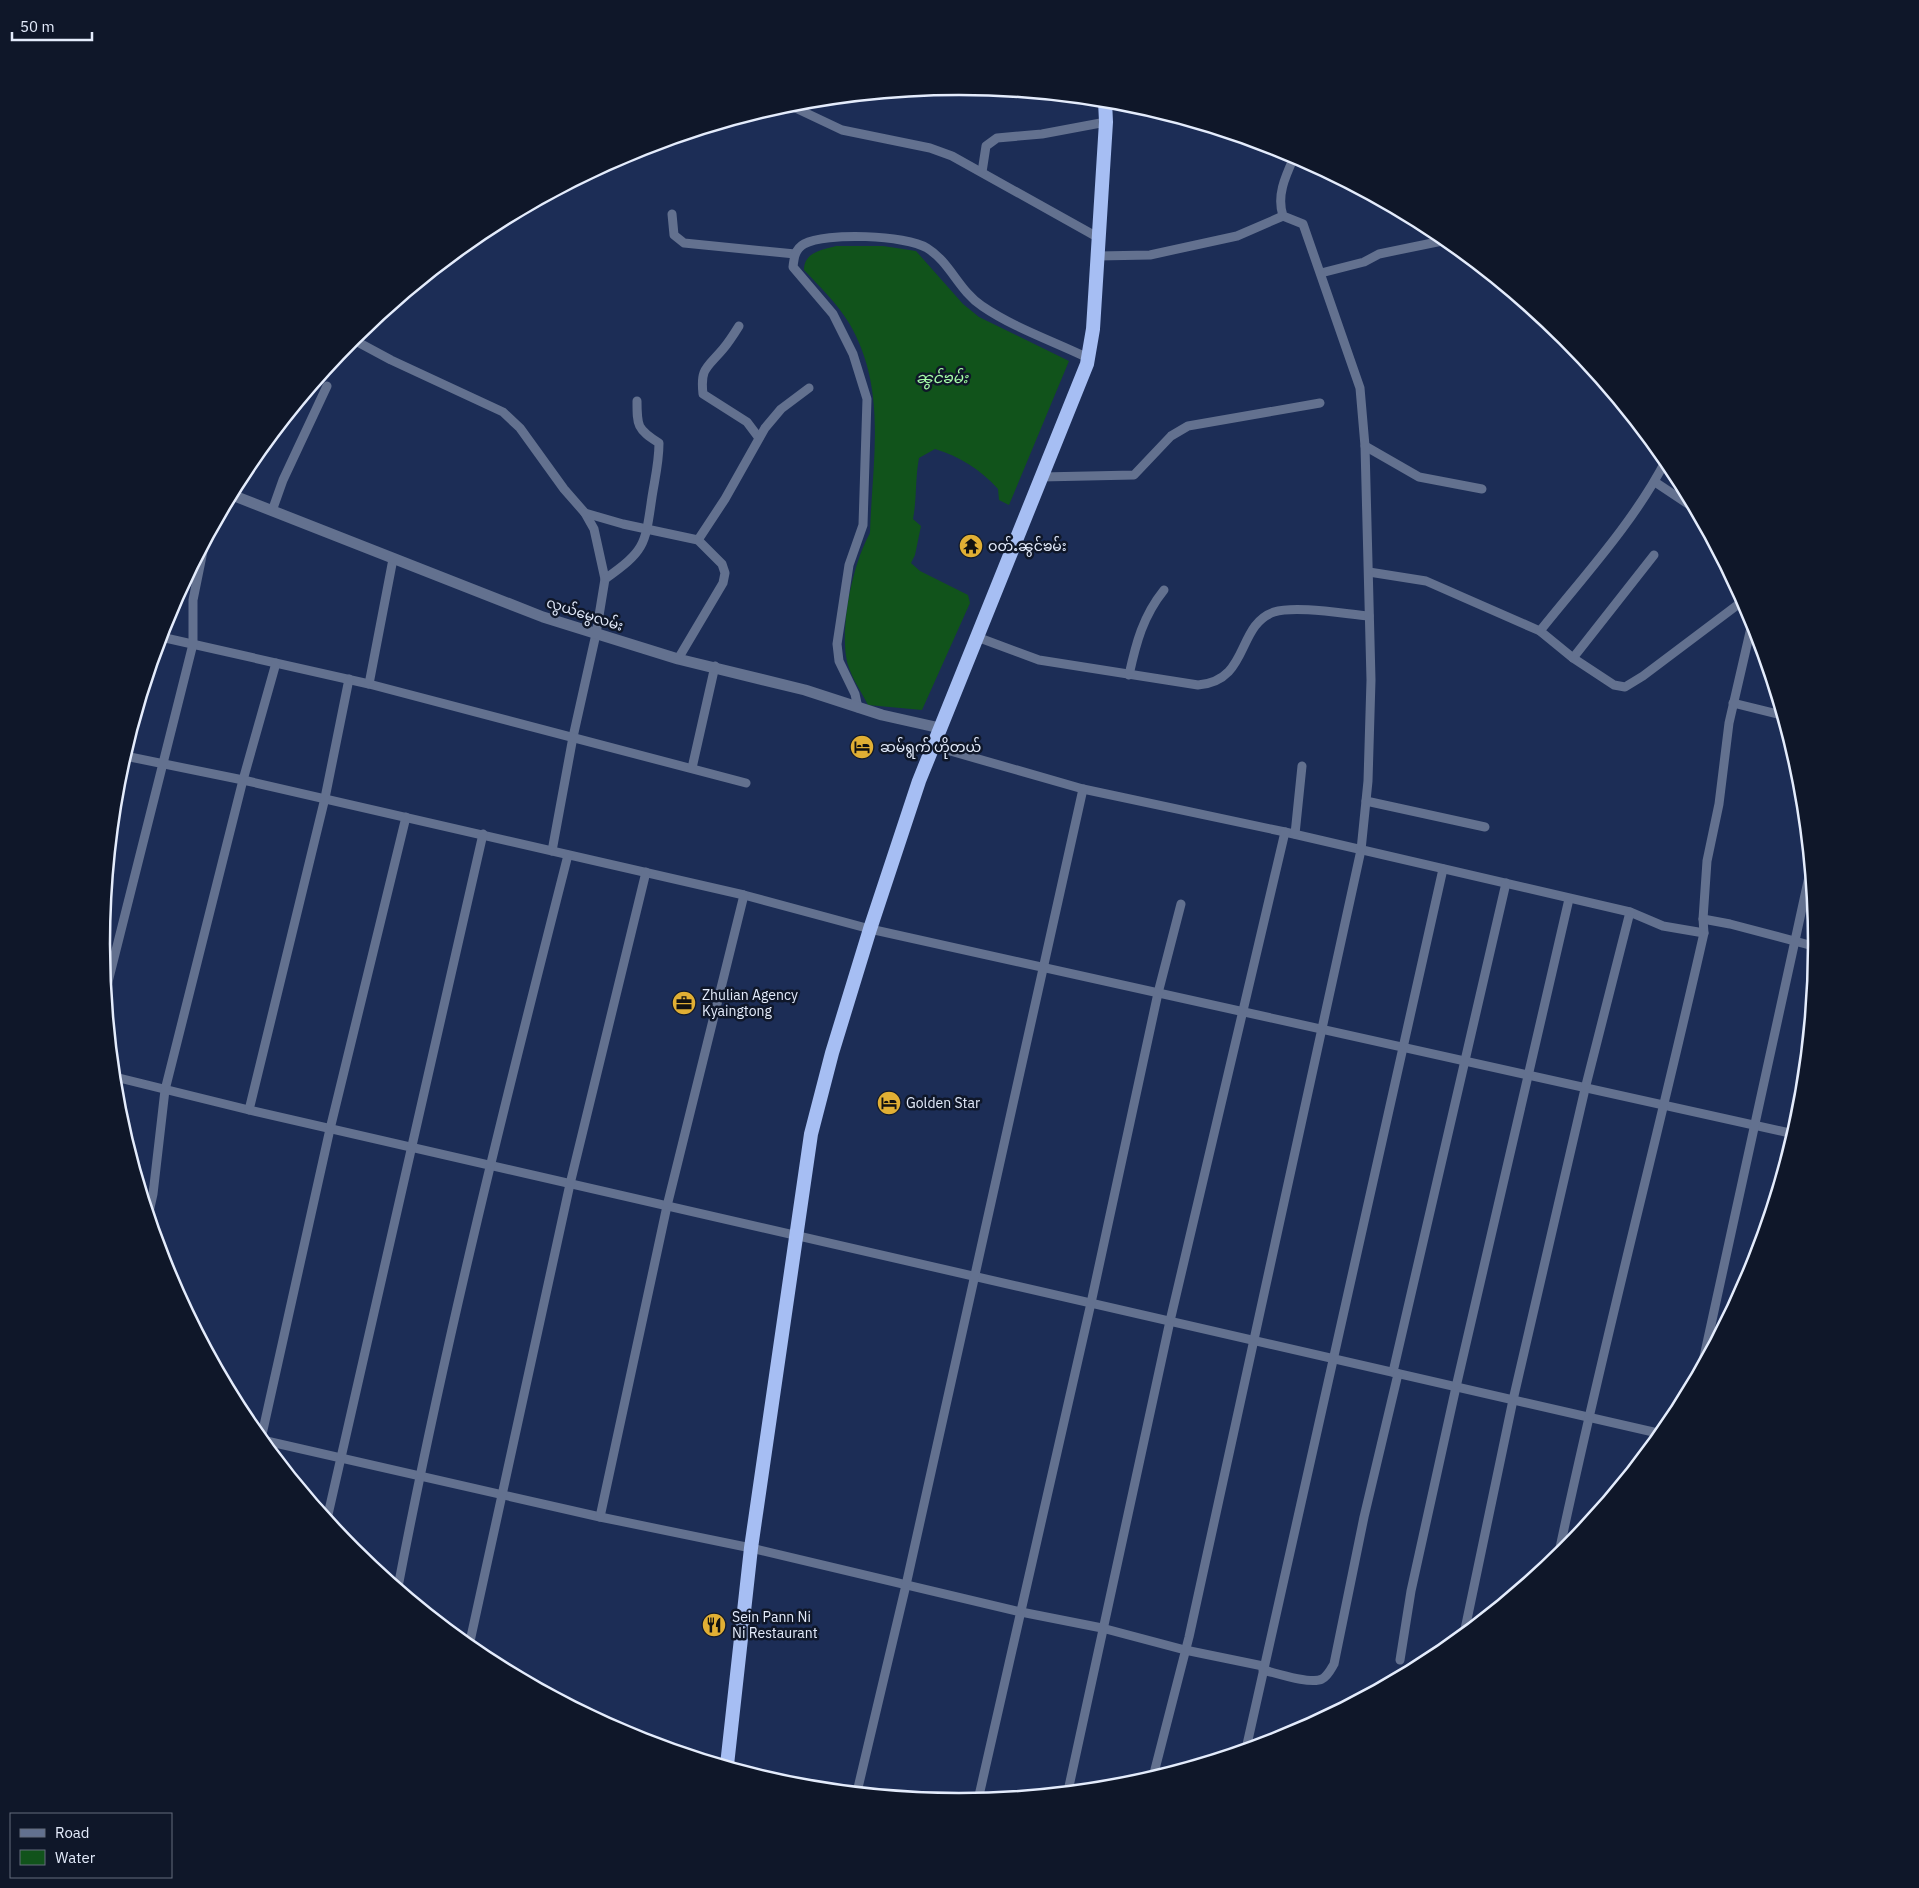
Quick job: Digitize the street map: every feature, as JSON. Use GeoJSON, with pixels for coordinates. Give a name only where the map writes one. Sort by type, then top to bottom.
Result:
{"type":"FeatureCollection","features":[{"type":"Feature","properties":{"kind":"highway"},"geometry":{"type":"LineString","coordinates":[[728,1760],[751,1548],[811,1134],[832,1053],[870,929],[932,746],[1088,358],[1093,329],[1105,108]]}},
{"type":"Feature","properties":{"kind":"street"},"geometry":{"type":"LineString","coordinates":[[800,110],[842,130],[930,148],[952,156],[1099,238]]}},
{"type":"Feature","properties":{"kind":"street"},"geometry":{"type":"LineString","coordinates":[[982,172],[986,146],[997,138],[1042,134],[1106,122]]}},
{"type":"Feature","properties":{"kind":"street"},"geometry":{"type":"LineString","coordinates":[[1283,216],[1280,207],[1283,181],[1291,163]]}},
{"type":"Feature","properties":{"kind":"street"},"geometry":{"type":"LineString","coordinates":[[672,214],[674,235],[684,243],[795,254]]}},
{"type":"Feature","properties":{"kind":"street"},"geometry":{"type":"LineString","coordinates":[[1098,256],[1150,255],[1237,236],[1283,216],[1303,224],[1360,388],[1365,446],[1371,680],[1366,801],[1361,850],[1175,1696],[1154,1770]]}},
{"type":"Feature","properties":{"kind":"street"},"geometry":{"type":"LineString","coordinates":[[858,708],[855,694],[839,661],[837,644],[846,580],[864,525],[867,399],[853,354],[833,314],[793,267],[795,254],[804,244],[820,239],[856,236],[910,240],[928,248],[945,265],[963,290],[981,306],[1088,358]]}},
{"type":"Feature","properties":{"kind":"street"},"geometry":{"type":"LineString","coordinates":[[1321,273],[1364,262],[1378,254],[1437,242]]}},
{"type":"Feature","properties":{"kind":"street"},"geometry":{"type":"LineString","coordinates":[[739,326],[723,349],[704,368],[701,379],[702,394],[747,422],[759,438]]}},
{"type":"Feature","properties":{"kind":"street"},"geometry":{"type":"LineString","coordinates":[[360,343],[391,360],[503,412],[520,428],[564,489],[585,513],[594,529],[605,578],[596,634],[573,737],[552,851]]}},
{"type":"Feature","properties":{"kind":"street"},"geometry":{"type":"LineString","coordinates":[[272,511],[283,480],[327,386]]}},
{"type":"Feature","properties":{"kind":"street"},"geometry":{"type":"LineString","coordinates":[[698,540],[759,438],[782,409],[809,388]]}},
{"type":"Feature","properties":{"kind":"street"},"geometry":{"type":"LineString","coordinates":[[605,578],[630,561],[643,543],[648,529],[659,464],[659,443],[641,432],[637,420],[638,401]]}},
{"type":"Feature","properties":{"kind":"street"},"geometry":{"type":"LineString","coordinates":[[1041,477],[1134,475],[1172,436],[1188,426],[1320,403]]}},
{"type":"Feature","properties":{"kind":"street"},"geometry":{"type":"LineString","coordinates":[[1365,446],[1419,477],[1482,489]]}},
{"type":"Feature","properties":{"kind":"street"},"geometry":{"type":"LineString","coordinates":[[1540,631],[1635,512],[1662,468]]}},
{"type":"Feature","properties":{"kind":"street"},"geometry":{"type":"LineString","coordinates":[[1655,482],[1683,501]]}},
{"type":"Feature","properties":{"kind":"street","name":"လွယ်မွေလမ်း"},"geometry":{"type":"LineString","coordinates":[[238,497],[543,617],[678,659],[715,666],[805,690],[858,708],[940,728]]}},
{"type":"Feature","properties":{"kind":"street"},"geometry":{"type":"LineString","coordinates":[[585,513],[698,540],[722,564],[724,578],[717,594],[678,659]]}},
{"type":"Feature","properties":{"kind":"street"},"geometry":{"type":"LineString","coordinates":[[1573,658],[1654,555]]}},
{"type":"Feature","properties":{"kind":"street"},"geometry":{"type":"LineString","coordinates":[[369,684],[393,559]]}},
{"type":"Feature","properties":{"kind":"street"},"geometry":{"type":"LineString","coordinates":[[111,970],[193,644],[193,600],[200,564]]}},
{"type":"Feature","properties":{"kind":"street"},"geometry":{"type":"LineString","coordinates":[[1369,572],[1426,580],[1540,631],[1573,658],[1614,685],[1625,687],[1643,676],[1738,605]]}},
{"type":"Feature","properties":{"kind":"street"},"geometry":{"type":"LineString","coordinates":[[1128,675],[1138,635],[1152,606],[1164,590]]}},
{"type":"Feature","properties":{"kind":"street"},"geometry":{"type":"LineString","coordinates":[[977,637],[1039,660],[1198,686],[1212,684],[1224,678],[1233,668],[1259,624],[1272,613],[1289,610],[1369,616]]}},
{"type":"Feature","properties":{"kind":"street"},"geometry":{"type":"LineString","coordinates":[[1561,1543],[1588,1415],[1665,1106],[1704,933],[1703,920],[1707,861],[1719,804],[1729,723],[1749,634]]}},
{"type":"Feature","properties":{"kind":"street"},"geometry":{"type":"LineString","coordinates":[[168,639],[349,679],[746,783]]}},
{"type":"Feature","properties":{"kind":"street"},"geometry":{"type":"LineString","coordinates":[[151,1202],[166,1090],[243,780],[276,663]]}},
{"type":"Feature","properties":{"kind":"street"},"geometry":{"type":"LineString","coordinates":[[692,768],[715,666]]}},
{"type":"Feature","properties":{"kind":"street"},"geometry":{"type":"LineString","coordinates":[[249,1110],[324,798],[349,679]]}},
{"type":"Feature","properties":{"kind":"street"},"geometry":{"type":"LineString","coordinates":[[1733,703],[1777,714]]}},
{"type":"Feature","properties":{"kind":"street"},"geometry":{"type":"LineString","coordinates":[[932,746],[1083,789],[1295,834],[1630,912],[1663,926],[1704,933]]}},
{"type":"Feature","properties":{"kind":"street"},"geometry":{"type":"LineString","coordinates":[[132,757],[324,798],[646,872],[744,895],[870,929],[1787,1133]]}},
{"type":"Feature","properties":{"kind":"street"},"geometry":{"type":"LineString","coordinates":[[1295,834],[1302,766]]}},
{"type":"Feature","properties":{"kind":"street"},"geometry":{"type":"LineString","coordinates":[[858,1787],[906,1585],[973,1276],[1083,789]]}},
{"type":"Feature","properties":{"kind":"street"},"geometry":{"type":"LineString","coordinates":[[1366,801],[1485,827]]}},
{"type":"Feature","properties":{"kind":"street"},"geometry":{"type":"LineString","coordinates":[[264,1430],[330,1129],[406,817]]}},
{"type":"Feature","properties":{"kind":"street"},"geometry":{"type":"LineString","coordinates":[[1069,1786],[1170,1321],[1286,832]]}},
{"type":"Feature","properties":{"kind":"street"},"geometry":{"type":"LineString","coordinates":[[329,1512],[482,834]]}},
{"type":"Feature","properties":{"kind":"street"},"geometry":{"type":"LineString","coordinates":[[399,1581],[419,1476],[489,1166],[568,855]]}},
{"type":"Feature","properties":{"kind":"street"},"geometry":{"type":"LineString","coordinates":[[1247,1742],[1443,869]]}},
{"type":"Feature","properties":{"kind":"street"},"geometry":{"type":"LineString","coordinates":[[472,1638],[570,1184],[646,872]]}},
{"type":"Feature","properties":{"kind":"street"},"geometry":{"type":"LineString","coordinates":[[272,1441],[600,1517],[751,1548],[1021,1612],[1102,1628],[1313,1681],[1322,1680],[1329,1674],[1334,1664],[1395,1373],[1506,883]]}},
{"type":"Feature","properties":{"kind":"street"},"geometry":{"type":"LineString","coordinates":[[1706,1349],[1807,886]]}},
{"type":"Feature","properties":{"kind":"street"},"geometry":{"type":"LineString","coordinates":[[600,1517],[667,1206],[744,895]]}},
{"type":"Feature","properties":{"kind":"street"},"geometry":{"type":"LineString","coordinates":[[1400,1660],[1411,1591],[1456,1387],[1569,899]]}},
{"type":"Feature","properties":{"kind":"street"},"geometry":{"type":"LineString","coordinates":[[980,1792],[1091,1303],[1158,993],[1181,904]]}},
{"type":"Feature","properties":{"kind":"street"},"geometry":{"type":"LineString","coordinates":[[1466,1625],[1513,1400],[1585,1089],[1630,912]]}},
{"type":"Feature","properties":{"kind":"street"},"geometry":{"type":"LineString","coordinates":[[1703,920],[1730,924],[1809,946]]}},
{"type":"Feature","properties":{"kind":"street"},"geometry":{"type":"LineString","coordinates":[[122,1079],[410,1148],[1513,1400],[1588,1415],[1654,1432]]}},
{"type":"Feature","properties":{"kind":"water","name":"ၼွင်ၶမ်း"},"geometry":{"type":"Polygon","coordinates":[[[836,246],[883,246],[916,251],[963,304],[979,317],[1069,361],[1009,505],[999,500],[998,489],[991,482],[961,460],[935,449],[919,458],[913,519],[921,526],[915,555],[911,563],[920,571],[968,595],[970,603],[922,710],[868,705],[847,662],[845,627],[850,593],[858,560],[870,533],[875,426],[869,374],[861,348],[849,323],[839,309],[804,270],[807,259],[810,256],[836,246]]]}},
{"type":"Feature","properties":{"kind":"place","name":"ဝတ်ႉၼွင်ၶမ်း"},"geometry":{"type":"Point","coordinates":[971,546]}},
{"type":"Feature","properties":{"kind":"place","name":"ဆမ်ရွက် ဟိုတယ်"},"geometry":{"type":"Point","coordinates":[862,747]}},
{"type":"Feature","properties":{"kind":"place","name":"Zhulian Agency Kyaingtong"},"geometry":{"type":"Point","coordinates":[684,1003]}},
{"type":"Feature","properties":{"kind":"place","name":"Golden Star"},"geometry":{"type":"Point","coordinates":[889,1103]}},
{"type":"Feature","properties":{"kind":"place","name":"Sein Pann Ni Ni Restaurant"},"geometry":{"type":"Point","coordinates":[714,1625]}}]}
